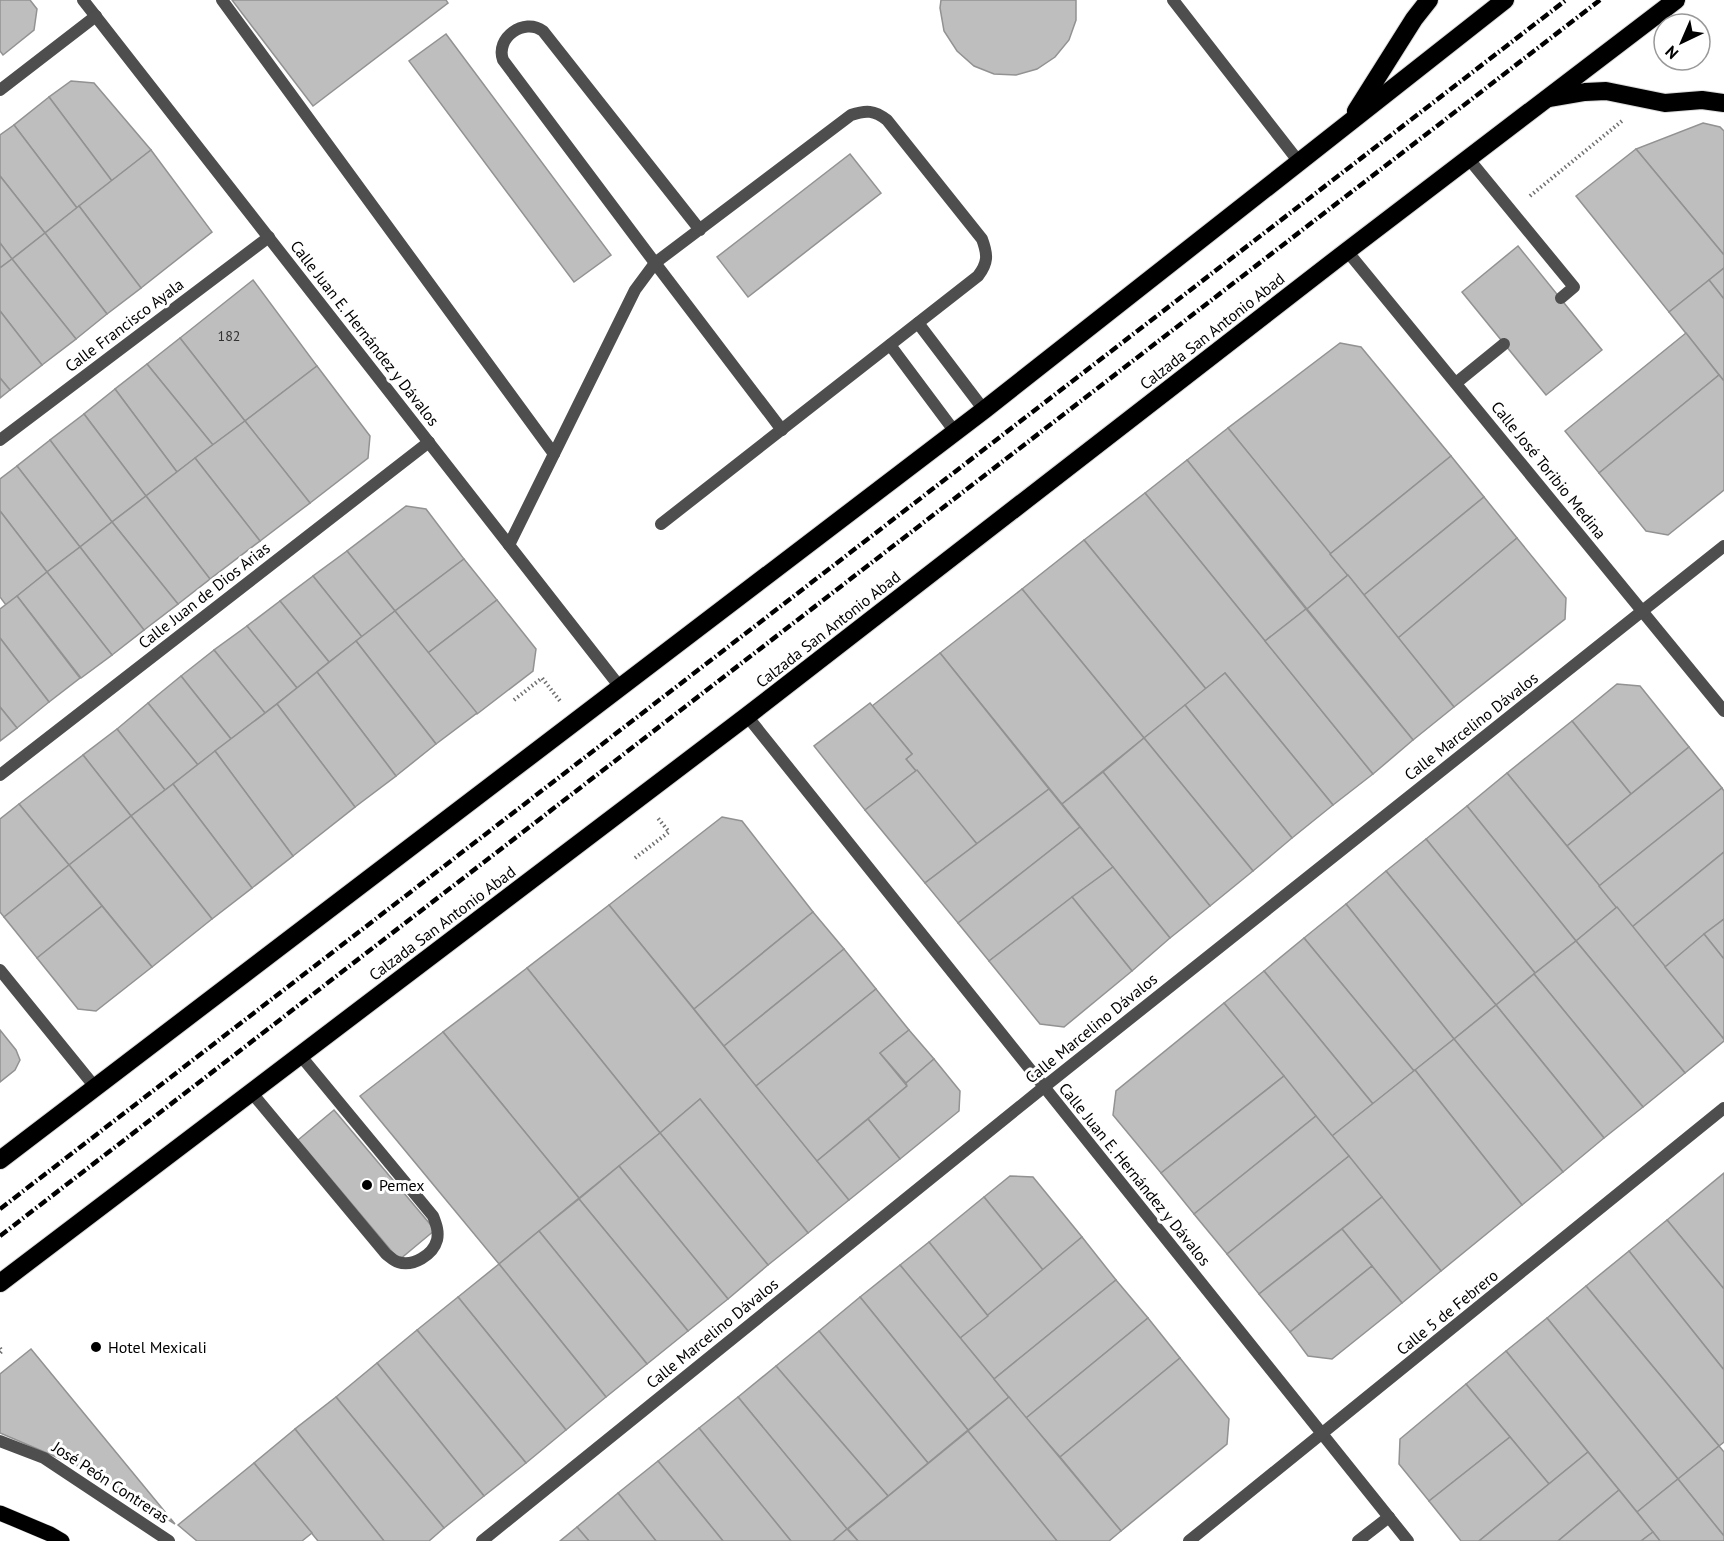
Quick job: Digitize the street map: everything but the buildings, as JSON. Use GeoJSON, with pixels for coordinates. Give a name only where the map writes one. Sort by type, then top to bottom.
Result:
{"type":"FeatureCollection","features":[{"type":"Feature","properties":{"kind":"highway"},"geometry":{"type":"LineString","coordinates":[[1349,123],[1414,19],[1429,0]]}},
{"type":"Feature","properties":{"kind":"highway"},"geometry":{"type":"LineString","coordinates":[[0,1160],[984,410],[1505,0]]}},
{"type":"Feature","properties":{"kind":"highway","name":"Calzada San Antonio Abad"},"geometry":{"type":"LineString","coordinates":[[0,1282],[747,716],[1347,250],[1676,0]]}},
{"type":"Feature","properties":{"kind":"highway"},"geometry":{"type":"LineString","coordinates":[[1546,99],[1606,91],[1665,103],[1702,100],[1724,103]]}},
{"type":"Feature","properties":{"kind":"main road"},"geometry":{"type":"LineString","coordinates":[[0,1513],[62,1541]]}},
{"type":"Feature","properties":{"kind":"street","name":"Calle Juan E. Hernández y Dávalos"},"geometry":{"type":"LineString","coordinates":[[83,0],[620,687]]}},
{"type":"Feature","properties":{"kind":"street"},"geometry":{"type":"LineString","coordinates":[[222,0],[554,454]]}},
{"type":"Feature","properties":{"kind":"street"},"geometry":{"type":"LineString","coordinates":[[1173,0],[1299,162]]}},
{"type":"Feature","properties":{"kind":"street"},"geometry":{"type":"LineString","coordinates":[[0,90],[96,16]]}},
{"type":"Feature","properties":{"kind":"street"},"geometry":{"type":"LineString","coordinates":[[700,230],[543,31],[537,26],[530,25],[522,27],[508,37],[502,44],[500,52],[503,60],[782,430]]}},
{"type":"Feature","properties":{"kind":"street"},"geometry":{"type":"LineString","coordinates":[[509,545],[634,290],[655,263],[851,116],[864,111],[877,112],[887,120],[982,240],[987,252],[986,266],[978,276],[661,524]]}},
{"type":"Feature","properties":{"kind":"street"},"geometry":{"type":"LineString","coordinates":[[1468,158],[1574,287],[1561,298]]}},
{"type":"Feature","properties":{"kind":"street","name":"Calle Francisco Ayala"},"geometry":{"type":"LineString","coordinates":[[0,440],[269,237]]}},
{"type":"Feature","properties":{"kind":"street","name":"Calle José Toribio Medina"},"geometry":{"type":"LineString","coordinates":[[1347,250],[1724,711]]}},
{"type":"Feature","properties":{"kind":"street"},"geometry":{"type":"LineString","coordinates":[[918,323],[984,410]]}},
{"type":"Feature","properties":{"kind":"street"},"geometry":{"type":"LineString","coordinates":[[1456,383],[1504,344]]}},
{"type":"Feature","properties":{"kind":"street"},"geometry":{"type":"LineString","coordinates":[[890,345],[955,432]]}},
{"type":"Feature","properties":{"kind":"street","name":"Calle Juan de Dios Arias"},"geometry":{"type":"LineString","coordinates":[[0,775],[429,442]]}},
{"type":"Feature","properties":{"kind":"street","name":"Calle Marcelino Dávalos"},"geometry":{"type":"LineString","coordinates":[[482,1541],[1044,1087],[1724,546]]}},
{"type":"Feature","properties":{"kind":"street","name":"Calle Juan E. Hernández y Dávalos"},"geometry":{"type":"LineString","coordinates":[[747,716],[1408,1541]]}},
{"type":"Feature","properties":{"kind":"street"},"geometry":{"type":"LineString","coordinates":[[0,970],[95,1087]]}},
{"type":"Feature","properties":{"kind":"street"},"geometry":{"type":"LineString","coordinates":[[252,1093],[386,1254],[396,1262],[410,1264],[422,1258],[437,1242],[438,1228],[433,1216],[300,1055]]}},
{"type":"Feature","properties":{"kind":"street","name":"Calle 5 de Febrero"},"geometry":{"type":"LineString","coordinates":[[1190,1541],[1724,1108]]}},
{"type":"Feature","properties":{"kind":"street","name":"José Peón Contreras"},"geometry":{"type":"LineString","coordinates":[[0,1441],[44,1458],[169,1541]]}},
{"type":"Feature","properties":{"kind":"street"},"geometry":{"type":"LineString","coordinates":[[1358,1541],[1389,1517]]}},
{"type":"Feature","properties":{"kind":"path"},"geometry":{"type":"LineString","coordinates":[[1525,200],[1649,100]]}},
{"type":"Feature","properties":{"kind":"path"},"geometry":{"type":"LineString","coordinates":[[514,700],[542,678]]}},
{"type":"Feature","properties":{"kind":"path"},"geometry":{"type":"LineString","coordinates":[[635,858],[669,832]]}},
{"type":"Feature","properties":{"kind":"railway"},"geometry":{"type":"LineString","coordinates":[[0,1209],[1566,0]]}},
{"type":"Feature","properties":{"kind":"railway"},"geometry":{"type":"LineString","coordinates":[[0,1236],[1600,0]]}},
{"type":"Feature","properties":{"kind":"place","name":"Pemex"},"geometry":{"type":"Point","coordinates":[367,1185]}},
{"type":"Feature","properties":{"kind":"place","name":"Hotel Mexicali"},"geometry":{"type":"Point","coordinates":[96,1347]}}]}
